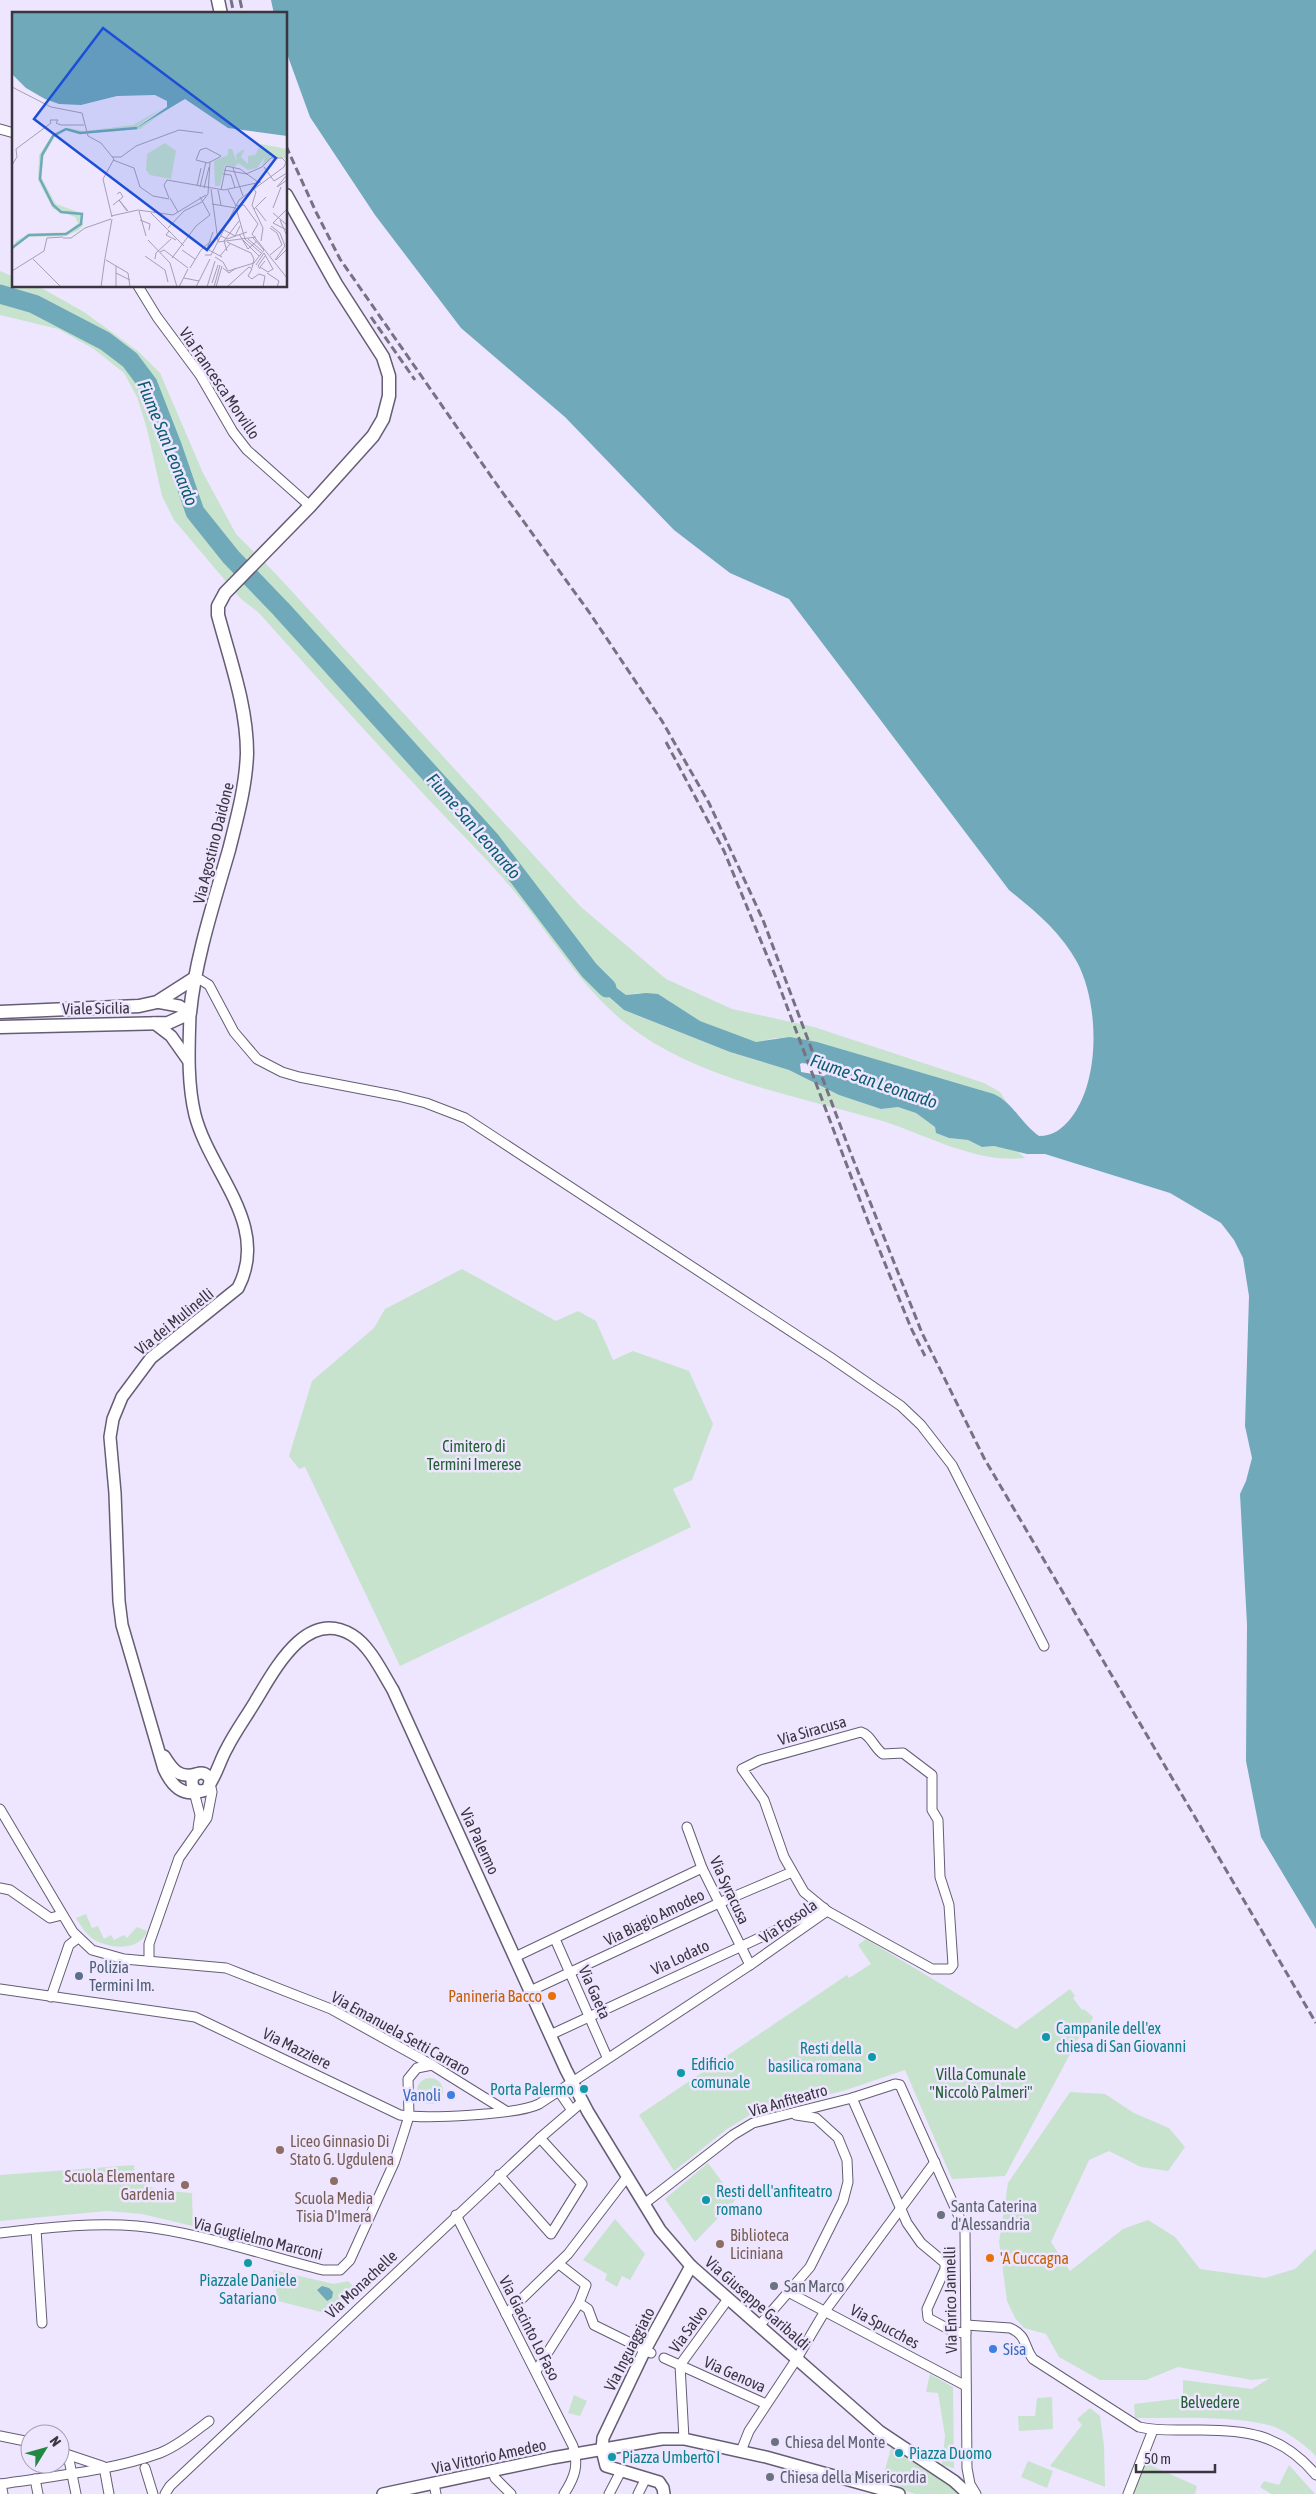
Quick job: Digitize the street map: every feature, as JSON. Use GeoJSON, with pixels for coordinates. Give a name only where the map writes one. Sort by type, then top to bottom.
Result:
{"type":"FeatureCollection","features":[{"type":"Feature","properties":{"kind":"main road"},"geometry":{"type":"LineString","coordinates":[[288,199],[336,284],[383,357],[389,376],[389,396],[383,419],[373,436],[310,506]]}},
{"type":"Feature","properties":{"kind":"main road","name":"Via Agostino Daidone"},"geometry":{"type":"LineString","coordinates":[[190,1013],[194,979],[245,784],[247,751],[240,694],[218,615],[218,606],[225,593],[310,506]]}},
{"type":"Feature","properties":{"kind":"main road"},"geometry":{"type":"LineString","coordinates":[[157,1002],[194,979]]}},
{"type":"Feature","properties":{"kind":"main road","name":"Viale Sicilia"},"geometry":{"type":"LineString","coordinates":[[0,1012],[139,1006],[157,1002]]}},
{"type":"Feature","properties":{"kind":"main road","name":"Viale Sicilia"},"geometry":{"type":"LineString","coordinates":[[0,1027],[168,1022],[190,1013]]}},
{"type":"Feature","properties":{"kind":"street","name":"Via Francesca Morvillo"},"geometry":{"type":"LineString","coordinates":[[139,288],[200,375],[233,432],[246,450],[310,506]]}},
{"type":"Feature","properties":{"kind":"street"},"geometry":{"type":"LineString","coordinates":[[194,979],[201,980],[209,986],[234,1032],[257,1059],[282,1072],[298,1077],[398,1096],[465,1118],[822,1351],[901,1406],[921,1425],[952,1465],[1044,1646]]}},
{"type":"Feature","properties":{"kind":"street"},"geometry":{"type":"LineString","coordinates":[[157,1002],[179,1006],[190,1013]]}},
{"type":"Feature","properties":{"kind":"street","name":"Via dei Mulinelli"},"geometry":{"type":"LineString","coordinates":[[190,1013],[188,1060],[195,1115],[205,1142],[240,1210],[247,1240],[248,1256],[244,1275],[238,1288],[151,1358],[122,1397],[113,1419],[110,1437],[115,1493],[120,1613],[158,1748],[169,1779],[182,1791],[202,1782]]}},
{"type":"Feature","properties":{"kind":"street"},"geometry":{"type":"LineString","coordinates":[[154,1023],[171,1036],[188,1060]]}},
{"type":"Feature","properties":{"kind":"street","name":"Via Palermo"},"geometry":{"type":"LineString","coordinates":[[202,1782],[227,1748],[278,1665],[304,1637],[318,1630],[340,1630],[359,1640],[393,1690],[572,2080]]}},
{"type":"Feature","properties":{"kind":"street","name":"Via Siracusa"},"geometry":{"type":"LineString","coordinates":[[792,1872],[784,1857],[764,1800],[742,1769],[760,1760],[861,1732],[868,1735],[874,1747],[883,1754],[903,1753],[932,1775],[932,1810],[938,1820]]}},
{"type":"Feature","properties":{"kind":"street"},"geometry":{"type":"LineString","coordinates":[[149,1961],[149,1944],[179,1858],[207,1818],[212,1798],[202,1782],[175,1772],[158,1748]]}},
{"type":"Feature","properties":{"kind":"street"},"geometry":{"type":"LineString","coordinates":[[197,1832],[202,1782]]}},
{"type":"Feature","properties":{"kind":"street","name":"Via Emanuela Setti Carraro"},"geometry":{"type":"LineString","coordinates":[[0,1809],[62,1915],[78,1938],[92,1950],[113,1957],[233,1971],[331,2009],[432,2065],[506,2112]]}},
{"type":"Feature","properties":{"kind":"street","name":"Via Fossola"},"geometry":{"type":"LineString","coordinates":[[572,2080],[750,1965],[825,1909],[932,1969],[950,1969],[953,1965],[949,1905],[940,1877],[938,1820]]}},
{"type":"Feature","properties":{"kind":"street","name":"Via Syracusa"},"geometry":{"type":"LineString","coordinates":[[687,1827],[702,1868],[750,1965]]}},
{"type":"Feature","properties":{"kind":"street"},"geometry":{"type":"LineString","coordinates":[[514,1956],[555,1939],[702,1868]]}},
{"type":"Feature","properties":{"kind":"street"},"geometry":{"type":"LineString","coordinates":[[792,1872],[804,1892],[825,1909]]}},
{"type":"Feature","properties":{"kind":"street","name":"Via Biagio Amodeo"},"geometry":{"type":"LineString","coordinates":[[530,1991],[719,1903],[792,1872]]}},
{"type":"Feature","properties":{"kind":"street"},"geometry":{"type":"LineString","coordinates":[[0,1888],[10,1890],[50,1918],[62,1915]]}},
{"type":"Feature","properties":{"kind":"street","name":"Via Lodato"},"geometry":{"type":"LineString","coordinates":[[550,2035],[740,1946],[825,1909]]}},
{"type":"Feature","properties":{"kind":"street"},"geometry":{"type":"LineString","coordinates":[[50,1997],[69,1945],[78,1938]]}},
{"type":"Feature","properties":{"kind":"street","name":"Via Gaeta"},"geometry":{"type":"LineString","coordinates":[[555,1939],[608,2057]]}},
{"type":"Feature","properties":{"kind":"street","name":"Via Mazziere"},"geometry":{"type":"LineString","coordinates":[[0,1989],[195,2017],[380,2105],[409,2116],[474,2114],[529,2109],[572,2080]]}},
{"type":"Feature","properties":{"kind":"street"},"geometry":{"type":"LineString","coordinates":[[409,2116],[406,2086],[408,2079],[417,2068],[432,2065]]}},
{"type":"Feature","properties":{"kind":"street","name":"Via Giuseppe Garibaldi"},"geometry":{"type":"LineString","coordinates":[[572,2080],[582,2102],[644,2204],[673,2247],[691,2266],[879,2431],[954,2481],[968,2494]]}},
{"type":"Feature","properties":{"kind":"street","name":"Via Anfiteatro"},"geometry":{"type":"LineString","coordinates":[[644,2204],[733,2135],[753,2123],[852,2098],[895,2084],[901,2087]]}},
{"type":"Feature","properties":{"kind":"street","name":"Via Enrico Jannelli"},"geometry":{"type":"LineString","coordinates":[[901,2087],[965,2230],[967,2468],[970,2484],[976,2494]]}},
{"type":"Feature","properties":{"kind":"street"},"geometry":{"type":"LineString","coordinates":[[558,2090],[571,2109]]}},
{"type":"Feature","properties":{"kind":"street"},"geometry":{"type":"LineString","coordinates":[[474,2114],[481,2112],[485,2107],[485,2100],[482,2096]]}},
{"type":"Feature","properties":{"kind":"street"},"geometry":{"type":"LineString","coordinates":[[852,2098],[899,2208],[922,2244],[946,2263],[927,2309],[928,2318],[954,2332],[966,2329],[1010,2328],[1016,2331],[1026,2342],[1033,2359],[1128,2422],[1153,2430],[1215,2430],[1260,2435],[1283,2444],[1316,2475]]}},
{"type":"Feature","properties":{"kind":"street","name":"Via Monachelle"},"geometry":{"type":"LineString","coordinates":[[165,2494],[170,2486],[272,2388],[456,2215],[571,2109],[582,2102]]}},
{"type":"Feature","properties":{"kind":"street"},"geometry":{"type":"LineString","coordinates":[[759,2326],[790,2293],[810,2267],[846,2192],[849,2170],[844,2150],[829,2128],[816,2118],[790,2114]]}},
{"type":"Feature","properties":{"kind":"street","name":"Via Guglielmo Marconi"},"geometry":{"type":"LineString","coordinates":[[0,2232],[105,2225],[139,2226],[196,2238],[323,2270],[340,2270],[350,2260],[394,2163],[409,2116]]}},
{"type":"Feature","properties":{"kind":"street"},"geometry":{"type":"LineString","coordinates":[[499,2176],[551,2234],[582,2184],[540,2138]]}},
{"type":"Feature","properties":{"kind":"street"},"geometry":{"type":"LineString","coordinates":[[741,2451],[749,2431],[796,2360],[825,2311],[899,2208],[935,2162]]}},
{"type":"Feature","properties":{"kind":"street"},"geometry":{"type":"LineString","coordinates":[[506,2314],[559,2264],[627,2177]]}},
{"type":"Feature","properties":{"kind":"street","name":"Via Giacinto Lo Faso"},"geometry":{"type":"LineString","coordinates":[[456,2215],[576,2454]]}},
{"type":"Feature","properties":{"kind":"street"},"geometry":{"type":"LineString","coordinates":[[36,2229],[42,2323]]}},
{"type":"Feature","properties":{"kind":"street"},"geometry":{"type":"LineString","coordinates":[[536,2371],[579,2303],[586,2285],[559,2264]]}},
{"type":"Feature","properties":{"kind":"street","name":"Via Inguaggiato"},"geometry":{"type":"LineString","coordinates":[[602,2450],[602,2441],[691,2266]]}},
{"type":"Feature","properties":{"kind":"street","name":"Via Spucches"},"geometry":{"type":"LineString","coordinates":[[790,2293],[966,2386]]}},
{"type":"Feature","properties":{"kind":"street","name":"Via Salvo"},"geometry":{"type":"LineString","coordinates":[[684,2439],[680,2365],[728,2299]]}},
{"type":"Feature","properties":{"kind":"street"},"geometry":{"type":"LineString","coordinates":[[579,2303],[588,2309],[594,2325],[648,2351]]}},
{"type":"Feature","properties":{"kind":"street","name":"Via Genova"},"geometry":{"type":"LineString","coordinates":[[664,2358],[766,2404]]}},
{"type":"Feature","properties":{"kind":"street"},"geometry":{"type":"LineString","coordinates":[[3,2494],[1,2485],[104,2467],[161,2453],[175,2446],[209,2421]]}},
{"type":"Feature","properties":{"kind":"street"},"geometry":{"type":"LineString","coordinates":[[1128,2494],[1153,2430]]}},
{"type":"Feature","properties":{"kind":"street"},"geometry":{"type":"LineString","coordinates":[[0,2436],[20,2440]]}},
{"type":"Feature","properties":{"kind":"street","name":"Via Vittorio Amedeo"},"geometry":{"type":"LineString","coordinates":[[383,2494],[435,2489],[493,2471],[662,2439],[684,2439],[741,2451],[864,2483],[882,2491],[898,2494]]}},
{"type":"Feature","properties":{"kind":"street"},"geometry":{"type":"LineString","coordinates":[[602,2450],[606,2466],[659,2482],[664,2494]]}},
{"type":"Feature","properties":{"kind":"street"},"geometry":{"type":"LineString","coordinates":[[564,2494],[575,2477],[576,2454]]}},
{"type":"Feature","properties":{"kind":"street"},"geometry":{"type":"LineString","coordinates":[[70,2455],[104,2467]]}},
{"type":"Feature","properties":{"kind":"street"},"geometry":{"type":"LineString","coordinates":[[70,2467],[76,2494]]}},
{"type":"Feature","properties":{"kind":"street"},"geometry":{"type":"LineString","coordinates":[[104,2467],[109,2494]]}},
{"type":"Feature","properties":{"kind":"street"},"geometry":{"type":"LineString","coordinates":[[145,2468],[153,2494]]}},
{"type":"Feature","properties":{"kind":"street"},"geometry":{"type":"LineString","coordinates":[[493,2471],[495,2478],[511,2494]]}},
{"type":"Feature","properties":{"kind":"street"},"geometry":{"type":"LineString","coordinates":[[609,2494],[621,2471]]}},
{"type":"Feature","properties":{"kind":"street"},"geometry":{"type":"LineString","coordinates":[[35,2478],[38,2494]]}},
{"type":"Feature","properties":{"kind":"street"},"geometry":{"type":"LineString","coordinates":[[638,2494],[646,2478]]}},
{"type":"Feature","properties":{"kind":"green space"},"geometry":{"type":"Polygon","coordinates":[[[0,271],[12,276],[12,288],[42,288],[84,312],[139,352],[160,373],[203,473],[236,534],[276,574],[581,907],[666,979],[732,1009],[814,1027],[984,1083],[1000,1092],[1007,1103],[994,1094],[914,1071],[776,1038],[756,1042],[743,1038],[684,1013],[668,1000],[639,993],[626,995],[599,975],[589,971],[592,983],[624,1010],[730,1052],[789,1070],[839,1095],[881,1109],[898,1107],[916,1113],[935,1127],[936,1133],[949,1138],[968,1140],[982,1147],[994,1146],[1016,1150],[1025,1158],[1006,1159],[969,1152],[879,1120],[725,1076],[667,1050],[640,1034],[621,1019],[587,986],[503,878],[397,766],[259,613],[240,598],[174,520],[162,496],[147,429],[137,397],[124,373],[94,349],[58,329],[0,315],[0,271]]]}},
{"type":"Feature","properties":{"kind":"green space","name":"Cimitero di Termini Imerese"},"geometry":{"type":"Polygon","coordinates":[[[462,1269],[556,1321],[578,1311],[596,1321],[613,1360],[633,1351],[689,1371],[713,1424],[692,1480],[673,1489],[691,1527],[400,1666],[305,1467],[299,1469],[289,1456],[312,1381],[374,1328],[385,1309],[462,1269]]]}},
{"type":"Feature","properties":{"kind":"green space"},"geometry":{"type":"Polygon","coordinates":[[[86,1914],[92,1928],[98,1926],[104,1939],[111,1935],[114,1940],[124,1935],[127,1938],[137,1927],[147,1931],[138,1943],[123,1947],[107,1945],[88,1935],[76,1918],[86,1914]]]}},
{"type":"Feature","properties":{"kind":"green space","name":"Villa Comunale \"Niccolò Palmeri\""},"geometry":{"type":"Polygon","coordinates":[[[866,1939],[1016,2029],[1070,1989],[1075,1996],[1073,1998],[1082,2010],[1084,2009],[1093,2017],[1089,2026],[1085,2026],[1005,2176],[952,2179],[905,2070],[846,2090],[750,2115],[727,2129],[674,2171],[639,2115],[847,1975],[849,1978],[871,1964],[858,1945],[866,1939]]]}},
{"type":"Feature","properties":{"kind":"green space"},"geometry":{"type":"Polygon","coordinates":[[[430,2078],[439,2082],[443,2091],[439,2100],[430,2104],[421,2100],[417,2091],[421,2082],[430,2078]]]}},
{"type":"Feature","properties":{"kind":"green space","name":"Belvedere"},"geometry":{"type":"Polygon","coordinates":[[[1070,2092],[1105,2094],[1134,2113],[1169,2128],[1185,2147],[1168,2171],[1141,2167],[1109,2151],[1089,2160],[1051,2242],[1070,2271],[1123,2229],[1148,2220],[1175,2237],[1200,2269],[1265,2278],[1295,2269],[1316,2249],[1316,2456],[1286,2433],[1275,2427],[1260,2423],[1206,2418],[1135,2418],[1134,2404],[1183,2398],[1183,2380],[1252,2389],[1270,2378],[1252,2380],[1178,2367],[1146,2380],[1100,2380],[1059,2357],[1046,2334],[1024,2328],[1015,2318],[1007,2301],[999,2242],[1008,2183],[1070,2092]]]}},
{"type":"Feature","properties":{"kind":"green space"},"geometry":{"type":"Polygon","coordinates":[[[708,2163],[726,2187],[740,2195],[695,2242],[665,2199],[708,2163]]]}},
{"type":"Feature","properties":{"kind":"green space"},"geometry":{"type":"Polygon","coordinates":[[[134,2165],[135,2183],[144,2183],[161,2190],[192,2193],[193,2226],[142,2214],[107,2211],[0,2221],[0,2175],[134,2165]]]}},
{"type":"Feature","properties":{"kind":"green space"},"geometry":{"type":"Polygon","coordinates":[[[615,2219],[645,2254],[630,2280],[622,2276],[617,2287],[605,2280],[607,2274],[583,2260],[615,2219]]]}},
{"type":"Feature","properties":{"kind":"green space"},"geometry":{"type":"Polygon","coordinates":[[[273,2270],[334,2284],[348,2281],[354,2287],[325,2313],[278,2301],[273,2270]]]}},
{"type":"Feature","properties":{"kind":"green space"},"geometry":{"type":"Polygon","coordinates":[[[930,2374],[953,2387],[954,2468],[942,2465],[945,2436],[938,2393],[926,2392],[930,2374]]]}},
{"type":"Feature","properties":{"kind":"green space"},"geometry":{"type":"Polygon","coordinates":[[[574,2395],[587,2401],[580,2416],[568,2413],[574,2395]]]}},
{"type":"Feature","properties":{"kind":"green space"},"geometry":{"type":"Polygon","coordinates":[[[1052,2397],[1053,2429],[1019,2431],[1018,2416],[1035,2416],[1037,2398],[1052,2397]]]}},
{"type":"Feature","properties":{"kind":"green space"},"geometry":{"type":"Polygon","coordinates":[[[1090,2408],[1100,2416],[1104,2446],[1105,2487],[1050,2466],[1082,2425],[1077,2419],[1090,2408]]]}},
{"type":"Feature","properties":{"kind":"green space"},"geometry":{"type":"Polygon","coordinates":[[[891,2448],[895,2448],[963,2494],[915,2494],[884,2483],[882,2480],[891,2448]]]}},
{"type":"Feature","properties":{"kind":"green space"},"geometry":{"type":"Polygon","coordinates":[[[1028,2461],[1053,2471],[1047,2488],[1021,2477],[1028,2461]]]}},
{"type":"Feature","properties":{"kind":"green space"},"geometry":{"type":"Polygon","coordinates":[[[1145,2463],[1197,2486],[1195,2494],[1134,2494],[1145,2463]]]}},
{"type":"Feature","properties":{"kind":"green space"},"geometry":{"type":"Polygon","coordinates":[[[1289,2465],[1315,2494],[1271,2494],[1260,2487],[1264,2481],[1279,2485],[1289,2465]]]}},
{"type":"Feature","properties":{"kind":"water"},"geometry":{"type":"Polygon","coordinates":[[[271,0],[1316,0],[1316,1929],[1261,1837],[1246,1761],[1247,1624],[1240,1494],[1246,1481],[1252,1458],[1245,1426],[1249,1296],[1243,1258],[1234,1240],[1221,1223],[1170,1193],[1045,1154],[1027,1154],[994,1146],[982,1147],[968,1140],[949,1138],[936,1133],[935,1127],[916,1113],[898,1107],[881,1109],[839,1095],[789,1070],[730,1052],[624,1010],[592,982],[589,970],[626,995],[658,994],[700,1021],[756,1042],[790,1037],[817,1042],[994,1094],[1007,1103],[1027,1126],[1039,1136],[1049,1135],[1057,1131],[1071,1118],[1081,1102],[1088,1083],[1092,1063],[1094,1041],[1090,998],[1084,979],[1071,951],[1038,914],[1009,890],[789,599],[730,573],[674,530],[565,417],[461,328],[375,215],[310,117],[288,56],[288,12],[274,12],[271,0]],[[800,1064],[801,1072],[824,1076],[827,1074],[824,1066],[800,1064]]]}},
{"type":"Feature","properties":{"kind":"water"},"geometry":{"type":"Polygon","coordinates":[[[322,2286],[329,2288],[333,2292],[332,2298],[327,2301],[317,2290],[322,2286]]]}},
{"type":"Feature","properties":{"kind":"waterway","name":"Fiume San Leonardo"},"geometry":{"type":"LineString","coordinates":[[0,294],[34,304],[105,341],[130,360],[148,384],[195,512],[231,557],[281,609],[491,841],[589,970],[607,988]]}},
{"type":"Feature","properties":{"kind":"railway"},"geometry":{"type":"LineString","coordinates":[[231,0],[234,12]]}},
{"type":"Feature","properties":{"kind":"railway"},"geometry":{"type":"LineString","coordinates":[[240,0],[243,12]]}},
{"type":"Feature","properties":{"kind":"railway"},"geometry":{"type":"LineString","coordinates":[[288,150],[340,259],[495,482],[589,612],[662,721],[709,803],[763,920],[851,1154],[922,1333],[984,1458],[1316,2023]]}},
{"type":"Feature","properties":{"kind":"railway"},"geometry":{"type":"LineString","coordinates":[[371,317],[415,380]]}},
{"type":"Feature","properties":{"kind":"railway"},"geometry":{"type":"LineString","coordinates":[[666,742],[724,851],[777,980],[869,1224],[911,1328],[925,1356]]}},
{"type":"Feature","properties":{"kind":"place","name":"Polizia Termini Im."},"geometry":{"type":"Point","coordinates":[79,1976]}},
{"type":"Feature","properties":{"kind":"place","name":"Panineria Bacco"},"geometry":{"type":"Point","coordinates":[552,1996]}},
{"type":"Feature","properties":{"kind":"place","name":"Campanile dell'ex chiesa di San Giovanni"},"geometry":{"type":"Point","coordinates":[1046,2037]}},
{"type":"Feature","properties":{"kind":"place","name":"Resti della basilica romana"},"geometry":{"type":"Point","coordinates":[872,2057]}},
{"type":"Feature","properties":{"kind":"place","name":"Edificio comunale"},"geometry":{"type":"Point","coordinates":[681,2073]}},
{"type":"Feature","properties":{"kind":"place","name":"Porta Palermo"},"geometry":{"type":"Point","coordinates":[584,2089]}},
{"type":"Feature","properties":{"kind":"place","name":"Vanoli"},"geometry":{"type":"Point","coordinates":[451,2095]}},
{"type":"Feature","properties":{"kind":"place","name":"Liceo Ginnasio Di Stato G. Ugdulena"},"geometry":{"type":"Point","coordinates":[280,2150]}},
{"type":"Feature","properties":{"kind":"place","name":"Scuola Media Tisia D'Imera"},"geometry":{"type":"Point","coordinates":[334,2181]}},
{"type":"Feature","properties":{"kind":"place","name":"Scuola Elementare Gardenia"},"geometry":{"type":"Point","coordinates":[185,2185]}},
{"type":"Feature","properties":{"kind":"place","name":"Resti dell'anfiteatro romano"},"geometry":{"type":"Point","coordinates":[706,2200]}},
{"type":"Feature","properties":{"kind":"place","name":"Santa Caterina d'Alessandria"},"geometry":{"type":"Point","coordinates":[941,2215]}},
{"type":"Feature","properties":{"kind":"place","name":"Biblioteca Liciniana"},"geometry":{"type":"Point","coordinates":[720,2244]}},
{"type":"Feature","properties":{"kind":"place","name":"'A Cuccagna"},"geometry":{"type":"Point","coordinates":[990,2258]}},
{"type":"Feature","properties":{"kind":"place","name":"Piazzale Daniele Satariano"},"geometry":{"type":"Point","coordinates":[248,2263]}},
{"type":"Feature","properties":{"kind":"place","name":"San Marco"},"geometry":{"type":"Point","coordinates":[774,2286]}},
{"type":"Feature","properties":{"kind":"place","name":"Sisa"},"geometry":{"type":"Point","coordinates":[993,2349]}},
{"type":"Feature","properties":{"kind":"place","name":"Chiesa del Monte"},"geometry":{"type":"Point","coordinates":[775,2442]}},
{"type":"Feature","properties":{"kind":"place","name":"Piazza Duomo"},"geometry":{"type":"Point","coordinates":[899,2453]}},
{"type":"Feature","properties":{"kind":"place","name":"Piazza Umberto I"},"geometry":{"type":"Point","coordinates":[612,2457]}},
{"type":"Feature","properties":{"kind":"place","name":"Chiesa della Misericordia"},"geometry":{"type":"Point","coordinates":[770,2477]}}]}
